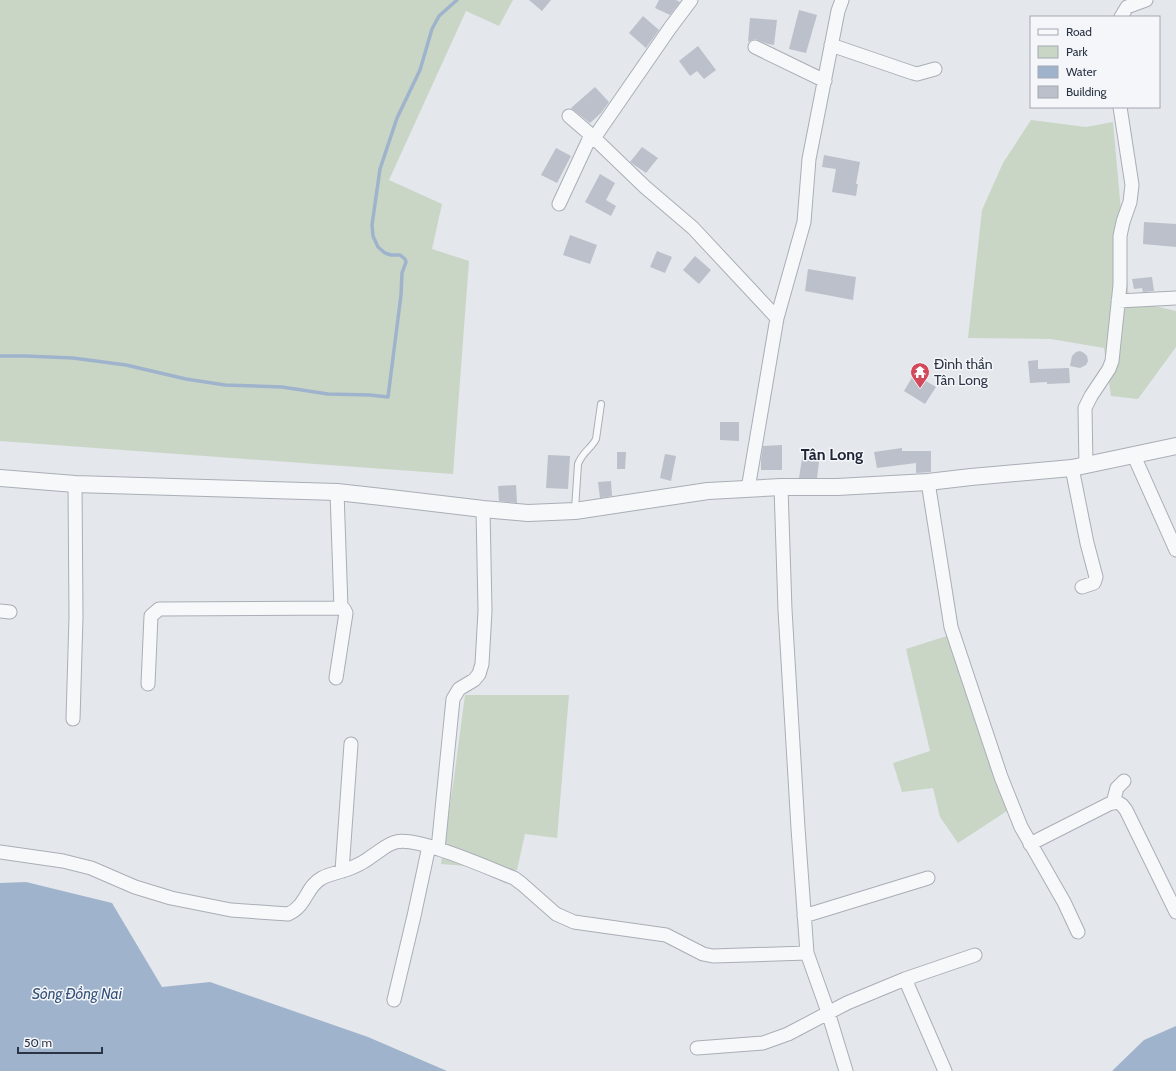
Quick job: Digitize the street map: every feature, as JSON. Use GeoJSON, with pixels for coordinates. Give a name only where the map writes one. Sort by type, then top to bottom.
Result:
{"type":"FeatureCollection","features":[{"type":"Feature","properties":{"kind":"street"},"geometry":{"type":"LineString","coordinates":[[559,204],[592,136],[691,0]]}},
{"type":"Feature","properties":{"kind":"street"},"geometry":{"type":"LineString","coordinates":[[748,488],[777,318],[804,222],[809,159],[838,11],[842,0]]}},
{"type":"Feature","properties":{"kind":"street"},"geometry":{"type":"LineString","coordinates":[[1122,16],[1127,7],[1146,0]]}},
{"type":"Feature","properties":{"kind":"street"},"geometry":{"type":"LineString","coordinates":[[831,45],[916,74],[935,70]]}},
{"type":"Feature","properties":{"kind":"street"},"geometry":{"type":"LineString","coordinates":[[755,47],[825,81]]}},
{"type":"Feature","properties":{"kind":"street"},"geometry":{"type":"LineString","coordinates":[[1082,587],[1094,583],[1096,577],[1082,520],[1079,467],[1085,408],[1109,369],[1112,361],[1120,285],[1120,236],[1130,202],[1132,185],[1120,108]]}},
{"type":"Feature","properties":{"kind":"street"},"geometry":{"type":"LineString","coordinates":[[570,116],[645,187],[693,228],[777,318]]}},
{"type":"Feature","properties":{"kind":"street"},"geometry":{"type":"LineString","coordinates":[[1118,301],[1176,298]]}},
{"type":"Feature","properties":{"kind":"street"},"geometry":{"type":"LineString","coordinates":[[0,478],[74,484],[337,492],[483,510],[528,513],[575,511],[708,491],[748,488],[836,487],[928,482],[1079,467],[1176,446]]}},
{"type":"Feature","properties":{"kind":"street"},"geometry":{"type":"LineString","coordinates":[[1134,456],[1176,550]]}},
{"type":"Feature","properties":{"kind":"street"},"geometry":{"type":"LineString","coordinates":[[928,482],[951,627],[1001,777],[1021,827],[1064,902],[1078,932]]}},
{"type":"Feature","properties":{"kind":"street"},"geometry":{"type":"LineString","coordinates":[[73,719],[76,617],[74,484]]}},
{"type":"Feature","properties":{"kind":"street"},"geometry":{"type":"LineString","coordinates":[[781,487],[785,610],[798,828],[808,953],[846,1071]]}},
{"type":"Feature","properties":{"kind":"street"},"geometry":{"type":"LineString","coordinates":[[337,492],[340,608]]}},
{"type":"Feature","properties":{"kind":"street"},"geometry":{"type":"LineString","coordinates":[[394,1000],[414,916],[434,847],[453,699],[459,689],[474,680],[479,674],[482,664],[485,611],[483,510]]}},
{"type":"Feature","properties":{"kind":"street"},"geometry":{"type":"LineString","coordinates":[[148,684],[151,616],[159,610],[344,609],[346,613],[336,678]]}},
{"type":"Feature","properties":{"kind":"street"},"geometry":{"type":"LineString","coordinates":[[342,871],[351,744]]}},
{"type":"Feature","properties":{"kind":"street"},"geometry":{"type":"LineString","coordinates":[[1112,803],[1117,788],[1124,781]]}},
{"type":"Feature","properties":{"kind":"street"},"geometry":{"type":"LineString","coordinates":[[1030,844],[1112,803],[1117,802],[1126,810],[1176,912]]}},
{"type":"Feature","properties":{"kind":"street"},"geometry":{"type":"LineString","coordinates":[[0,852],[62,861],[91,868],[135,887],[171,898],[230,910],[288,914],[295,911],[300,906],[314,884],[322,878],[342,871],[365,860],[387,846],[396,842],[404,841],[434,847],[514,878],[556,914],[574,922],[666,935],[702,954],[713,956],[808,953]]}},
{"type":"Feature","properties":{"kind":"street"},"geometry":{"type":"LineString","coordinates":[[804,916],[928,878]]}},
{"type":"Feature","properties":{"kind":"street"},"geometry":{"type":"LineString","coordinates":[[697,1048],[763,1043],[788,1034],[828,1012],[904,979],[975,955]]}},
{"type":"Feature","properties":{"kind":"street"},"geometry":{"type":"LineString","coordinates":[[904,979],[945,1071]]}},
{"type":"Feature","properties":{"kind":"lane"},"geometry":{"type":"LineString","coordinates":[[575,511],[578,464],[585,451],[594,444],[596,439],[601,404]]}},
{"type":"Feature","properties":{"kind":"green space"},"geometry":{"type":"Polygon","coordinates":[[[0,0],[513,0],[499,26],[466,11],[389,180],[442,204],[432,249],[469,261],[453,474],[0,441],[0,0]]]}},
{"type":"Feature","properties":{"kind":"green space"},"geometry":{"type":"Polygon","coordinates":[[[1031,120],[1086,127],[1113,122],[1129,300],[1176,311],[1176,347],[1138,399],[1111,396],[1104,348],[1051,339],[968,338],[982,210],[1003,163],[1031,120]]]}},
{"type":"Feature","properties":{"kind":"green space"},"geometry":{"type":"Polygon","coordinates":[[[950,635],[1013,807],[958,843],[940,817],[933,788],[902,792],[893,763],[930,751],[906,649],[950,635]]]}},
{"type":"Feature","properties":{"kind":"green space"},"geometry":{"type":"Polygon","coordinates":[[[465,695],[569,695],[557,838],[525,834],[517,870],[441,864],[465,695]]]}},
{"type":"Feature","properties":{"kind":"water","name":"Sông Đồng Nai"},"geometry":{"type":"Polygon","coordinates":[[[26,882],[112,903],[162,987],[210,982],[368,1037],[447,1071],[0,1071],[0,883],[26,882]]]}},
{"type":"Feature","properties":{"kind":"water"},"geometry":{"type":"Polygon","coordinates":[[[1176,1026],[1176,1071],[1112,1071],[1144,1040],[1176,1026]]]}},
{"type":"Feature","properties":{"kind":"building"},"geometry":{"type":"Polygon","coordinates":[[[529,0],[551,0],[542,11],[529,0]]]}},
{"type":"Feature","properties":{"kind":"building"},"geometry":{"type":"Polygon","coordinates":[[[659,0],[676,0],[680,2],[670,15],[655,8],[659,0]]]}},
{"type":"Feature","properties":{"kind":"building"},"geometry":{"type":"Polygon","coordinates":[[[799,10],[817,15],[806,53],[789,49],[799,10]]]}},
{"type":"Feature","properties":{"kind":"building"},"geometry":{"type":"Polygon","coordinates":[[[643,16],[659,30],[646,48],[629,33],[643,16]]]}},
{"type":"Feature","properties":{"kind":"building"},"geometry":{"type":"Polygon","coordinates":[[[750,18],[777,20],[774,45],[755,39],[748,42],[750,18]]]}},
{"type":"Feature","properties":{"kind":"building"},"geometry":{"type":"Polygon","coordinates":[[[698,46],[716,70],[704,79],[697,71],[690,76],[679,61],[698,46]]]}},
{"type":"Feature","properties":{"kind":"building"},"geometry":{"type":"Polygon","coordinates":[[[595,87],[609,102],[601,113],[590,123],[571,108],[595,87]]]}},
{"type":"Feature","properties":{"kind":"building"},"geometry":{"type":"Polygon","coordinates":[[[642,147],[658,158],[646,173],[630,162],[642,147]]]}},
{"type":"Feature","properties":{"kind":"building"},"geometry":{"type":"Polygon","coordinates":[[[556,148],[571,156],[557,183],[541,175],[556,148]]]}},
{"type":"Feature","properties":{"kind":"building"},"geometry":{"type":"Polygon","coordinates":[[[824,155],[860,162],[856,184],[858,184],[856,196],[832,192],[836,169],[822,167],[824,155]]]}},
{"type":"Feature","properties":{"kind":"building"},"geometry":{"type":"Polygon","coordinates":[[[600,174],[615,183],[606,200],[616,206],[611,216],[585,202],[600,174]]]}},
{"type":"Feature","properties":{"kind":"building"},"geometry":{"type":"Polygon","coordinates":[[[1144,222],[1176,224],[1176,247],[1143,244],[1144,222]]]}},
{"type":"Feature","properties":{"kind":"building"},"geometry":{"type":"Polygon","coordinates":[[[570,235],[597,245],[590,264],[563,255],[570,235]]]}},
{"type":"Feature","properties":{"kind":"building"},"geometry":{"type":"Polygon","coordinates":[[[657,251],[672,257],[665,273],[650,267],[657,251]]]}},
{"type":"Feature","properties":{"kind":"building"},"geometry":{"type":"Polygon","coordinates":[[[695,256],[711,270],[699,284],[683,270],[695,256]]]}},
{"type":"Feature","properties":{"kind":"building"},"geometry":{"type":"Polygon","coordinates":[[[808,269],[856,277],[853,300],[805,291],[808,269]]]}},
{"type":"Feature","properties":{"kind":"building"},"geometry":{"type":"Polygon","coordinates":[[[1152,277],[1154,291],[1143,292],[1142,288],[1134,289],[1132,279],[1152,277]]]}},
{"type":"Feature","properties":{"kind":"building"},"geometry":{"type":"Polygon","coordinates":[[[1080,351],[1087,356],[1088,361],[1086,365],[1080,368],[1070,366],[1072,356],[1076,352],[1080,351]]]}},
{"type":"Feature","properties":{"kind":"building"},"geometry":{"type":"Polygon","coordinates":[[[1038,360],[1038,369],[1069,368],[1070,383],[1030,383],[1028,361],[1038,360]]]}},
{"type":"Feature","properties":{"kind":"building","name":"Đình thần Tân Long"},"geometry":{"type":"Polygon","coordinates":[[[914,374],[936,387],[925,404],[904,391],[914,374]]]}},
{"type":"Feature","properties":{"kind":"building"},"geometry":{"type":"Polygon","coordinates":[[[720,422],[739,422],[739,441],[720,440],[720,422]]]}},
{"type":"Feature","properties":{"kind":"building"},"geometry":{"type":"Polygon","coordinates":[[[782,445],[782,470],[761,470],[763,446],[782,445]]]}},
{"type":"Feature","properties":{"kind":"building"},"geometry":{"type":"Polygon","coordinates":[[[902,448],[902,451],[931,451],[931,472],[916,473],[916,463],[877,468],[874,452],[902,448]]]}},
{"type":"Feature","properties":{"kind":"building"},"geometry":{"type":"Polygon","coordinates":[[[617,452],[626,452],[625,469],[617,469],[617,452]]]}},
{"type":"Feature","properties":{"kind":"building"},"geometry":{"type":"Polygon","coordinates":[[[803,452],[820,454],[817,478],[799,478],[803,452]]]}},
{"type":"Feature","properties":{"kind":"building"},"geometry":{"type":"Polygon","coordinates":[[[665,454],[676,456],[671,481],[660,478],[665,454]]]}},
{"type":"Feature","properties":{"kind":"building"},"geometry":{"type":"Polygon","coordinates":[[[548,455],[570,456],[568,489],[546,488],[548,455]]]}},
{"type":"Feature","properties":{"kind":"building"},"geometry":{"type":"Polygon","coordinates":[[[611,481],[612,496],[600,498],[598,482],[611,481]]]}},
{"type":"Feature","properties":{"kind":"building"},"geometry":{"type":"Polygon","coordinates":[[[516,485],[517,503],[499,501],[498,486],[516,485]]]}},
{"type":"Feature","properties":{"kind":"waterway"},"geometry":{"type":"LineString","coordinates":[[0,356],[73,358],[126,365],[186,379],[225,385],[282,387],[328,394],[388,397],[401,295],[402,273],[406,262],[400,255],[385,253],[378,247],[373,236],[372,225],[380,169],[397,118],[420,70],[432,29],[439,16],[457,0]]}},
{"type":"Feature","properties":{"kind":"place","name":"Đình thần Tân Long"},"geometry":{"type":"Point","coordinates":[920,389]}},
{"type":"Feature","properties":{"kind":"district","name":"Tân Long"},"geometry":{"type":"Point","coordinates":[832,454]}}]}
